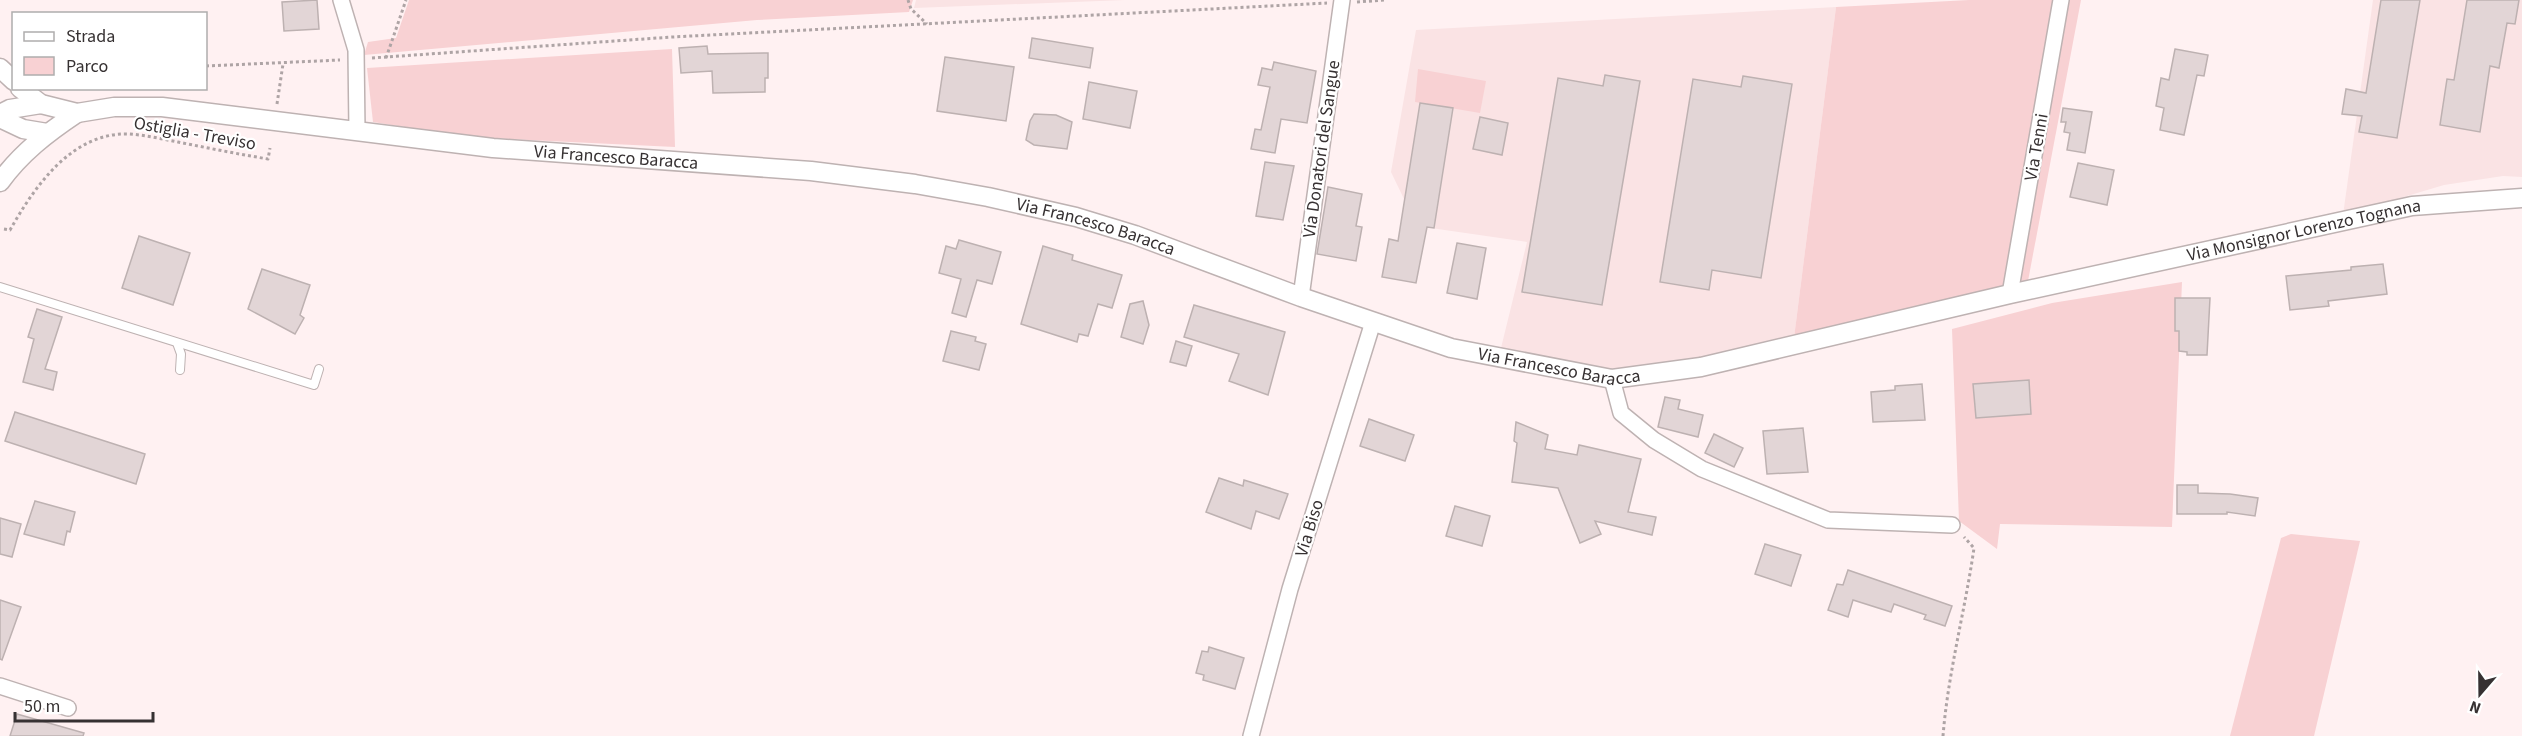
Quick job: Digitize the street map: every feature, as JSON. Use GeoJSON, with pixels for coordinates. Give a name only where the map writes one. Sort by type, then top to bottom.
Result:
{"type":"FeatureCollection","features":[{"type":"Feature","properties":{"kind":"street"},"geometry":{"type":"LineString","coordinates":[[341,0],[356,50],[357,131]]}},
{"type":"Feature","properties":{"kind":"street","name":"Via Tenni"},"geometry":{"type":"LineString","coordinates":[[2010,294],[2061,0]]}},
{"type":"Feature","properties":{"kind":"street","name":"Via Donatori del Sangue"},"geometry":{"type":"LineString","coordinates":[[1301,297],[1342,1]]}},
{"type":"Feature","properties":{"kind":"street"},"geometry":{"type":"LineString","coordinates":[[0,68],[12,79]]}},
{"type":"Feature","properties":{"kind":"street","name":"Via Francesco Baracca"},"geometry":{"type":"LineString","coordinates":[[24,90],[41,104]]}},
{"type":"Feature","properties":{"kind":"street","name":"Via Francesco Baracca"},"geometry":{"type":"LineString","coordinates":[[47,133],[23,129],[0,116],[10,109],[41,104],[77,113],[114,107],[162,107],[494,148],[811,171],[915,184],[988,196],[1076,217],[1135,235],[1301,297],[1451,348],[1612,379],[1701,367],[2010,294],[2089,278]]}},
{"type":"Feature","properties":{"kind":"street","name":"Via Francesco Baracca"},"geometry":{"type":"LineString","coordinates":[[0,182],[14,163],[47,133],[77,113]]}},
{"type":"Feature","properties":{"kind":"street","name":"Via Monsignor Lorenzo Tognana"},"geometry":{"type":"LineString","coordinates":[[2089,278],[2412,206],[2522,198]]}},
{"type":"Feature","properties":{"kind":"street","name":"Via Biso"},"geometry":{"type":"LineString","coordinates":[[1251,736],[1290,589],[1373,322]]}},
{"type":"Feature","properties":{"kind":"street","name":"Via Francesco Baracca"},"geometry":{"type":"LineString","coordinates":[[1612,379],[1621,413],[1654,440],[1702,469],[1828,520],[1952,525]]}},
{"type":"Feature","properties":{"kind":"street"},"geometry":{"type":"LineString","coordinates":[[0,687],[68,708]]}},
{"type":"Feature","properties":{"kind":"lane"},"geometry":{"type":"LineString","coordinates":[[0,287],[314,385],[319,369]]}},
{"type":"Feature","properties":{"kind":"lane"},"geometry":{"type":"LineString","coordinates":[[177,343],[181,354],[180,370]]}},
{"type":"Feature","properties":{"kind":"path"},"geometry":{"type":"LineString","coordinates":[[386,58],[406,0]]}},
{"type":"Feature","properties":{"kind":"path"},"geometry":{"type":"LineString","coordinates":[[909,0],[911,9],[927,24]]}},
{"type":"Feature","properties":{"kind":"path"},"geometry":{"type":"LineString","coordinates":[[371,58],[660,38],[1385,0]]}},
{"type":"Feature","properties":{"kind":"path"},"geometry":{"type":"LineString","coordinates":[[207,66],[345,60]]}},
{"type":"Feature","properties":{"kind":"path"},"geometry":{"type":"LineString","coordinates":[[276,105],[283,64]]}},
{"type":"Feature","properties":{"kind":"path","name":"Ostiglia - Treviso"},"geometry":{"type":"LineString","coordinates":[[4,229],[10,230],[36,188],[53,168],[78,148],[103,137],[128,134],[268,159],[270,148]]}},
{"type":"Feature","properties":{"kind":"path"},"geometry":{"type":"LineString","coordinates":[[1943,736],[1945,703],[1967,601],[1974,548],[1952,525]]}},
{"type":"Feature","properties":{"kind":"shaded area"},"geometry":{"type":"Polygon","coordinates":[[[916,0],[1125,0],[914,8],[916,0]]]}},
{"type":"Feature","properties":{"kind":"shaded area"},"geometry":{"type":"Polygon","coordinates":[[[2373,0],[2522,0],[2522,177],[2503,176],[2444,185],[2343,215],[2373,0]]]}},
{"type":"Feature","properties":{"kind":"shaded area"},"geometry":{"type":"Polygon","coordinates":[[[1836,7],[1794,338],[1706,359],[1617,369],[1545,362],[1501,348],[1527,242],[1417,226],[1391,172],[1416,30],[1836,7]]]}},
{"type":"Feature","properties":{"kind":"green space"},"geometry":{"type":"Polygon","coordinates":[[[409,0],[913,0],[909,12],[757,20],[364,55],[368,42],[396,38],[409,0]]]}},
{"type":"Feature","properties":{"kind":"green space"},"geometry":{"type":"Polygon","coordinates":[[[1969,0],[2081,0],[2028,281],[1794,338],[1836,7],[1969,0]]]}},
{"type":"Feature","properties":{"kind":"green space"},"geometry":{"type":"Polygon","coordinates":[[[672,49],[675,147],[467,137],[373,122],[367,68],[672,49]]]}},
{"type":"Feature","properties":{"kind":"green space"},"geometry":{"type":"Polygon","coordinates":[[[1418,69],[1486,81],[1480,113],[1415,102],[1418,69]]]}},
{"type":"Feature","properties":{"kind":"green space"},"geometry":{"type":"Polygon","coordinates":[[[2182,282],[2172,527],[2000,524],[1997,549],[1959,521],[1952,329],[2052,303],[2182,282]]]}},
{"type":"Feature","properties":{"kind":"green space"},"geometry":{"type":"Polygon","coordinates":[[[2291,534],[2360,541],[2314,736],[2230,736],[2281,538],[2291,534]]]}},
{"type":"Feature","properties":{"kind":"building"},"geometry":{"type":"Polygon","coordinates":[[[317,0],[319,29],[284,31],[282,2],[317,0]]]}},
{"type":"Feature","properties":{"kind":"building"},"geometry":{"type":"Polygon","coordinates":[[[2381,0],[2420,0],[2397,138],[2359,132],[2362,116],[2342,114],[2346,89],[2366,93],[2381,0]]]}},
{"type":"Feature","properties":{"kind":"building"},"geometry":{"type":"Polygon","coordinates":[[[2467,0],[2519,0],[2515,24],[2507,23],[2499,68],[2490,66],[2480,132],[2440,125],[2447,79],[2454,80],[2467,0]]]}},
{"type":"Feature","properties":{"kind":"building"},"geometry":{"type":"Polygon","coordinates":[[[1032,38],[1093,48],[1090,68],[1029,58],[1032,38]]]}},
{"type":"Feature","properties":{"kind":"building"},"geometry":{"type":"Polygon","coordinates":[[[707,46],[708,54],[768,53],[768,78],[765,78],[765,92],[713,93],[712,71],[681,73],[679,48],[707,46]]]}},
{"type":"Feature","properties":{"kind":"building"},"geometry":{"type":"Polygon","coordinates":[[[2175,49],[2208,55],[2204,76],[2197,75],[2184,135],[2160,130],[2164,108],[2156,106],[2161,78],[2169,80],[2175,49]]]}},
{"type":"Feature","properties":{"kind":"building"},"geometry":{"type":"Polygon","coordinates":[[[945,57],[1014,67],[1006,121],[937,111],[945,57]]]}},
{"type":"Feature","properties":{"kind":"building"},"geometry":{"type":"Polygon","coordinates":[[[1274,62],[1316,71],[1307,123],[1281,119],[1275,153],[1251,149],[1255,129],[1261,130],[1270,87],[1258,85],[1262,68],[1272,70],[1274,62]]]}},
{"type":"Feature","properties":{"kind":"building"},"geometry":{"type":"Polygon","coordinates":[[[1605,75],[1640,81],[1602,305],[1522,292],[1558,78],[1603,86],[1605,75]]]}},
{"type":"Feature","properties":{"kind":"building"},"geometry":{"type":"Polygon","coordinates":[[[1743,76],[1792,84],[1761,278],[1712,270],[1709,290],[1660,282],[1693,79],[1741,87],[1743,76]]]}},
{"type":"Feature","properties":{"kind":"building"},"geometry":{"type":"Polygon","coordinates":[[[1089,82],[1137,91],[1130,128],[1083,119],[1089,82]]]}},
{"type":"Feature","properties":{"kind":"building"},"geometry":{"type":"Polygon","coordinates":[[[1420,103],[1453,108],[1434,228],[1427,227],[1416,283],[1382,277],[1389,239],[1398,241],[1420,103]]]}},
{"type":"Feature","properties":{"kind":"building"},"geometry":{"type":"Polygon","coordinates":[[[2063,108],[2092,112],[2085,153],[2067,150],[2070,133],[2064,132],[2066,122],[2061,122],[2063,108]]]}},
{"type":"Feature","properties":{"kind":"building"},"geometry":{"type":"Polygon","coordinates":[[[1034,114],[1056,115],[1072,122],[1067,149],[1034,145],[1026,140],[1034,114]]]}},
{"type":"Feature","properties":{"kind":"building"},"geometry":{"type":"Polygon","coordinates":[[[1480,117],[1508,123],[1502,155],[1473,149],[1480,117]]]}},
{"type":"Feature","properties":{"kind":"building"},"geometry":{"type":"Polygon","coordinates":[[[1265,162],[1294,166],[1283,220],[1256,216],[1265,162]]]}},
{"type":"Feature","properties":{"kind":"building"},"geometry":{"type":"Polygon","coordinates":[[[2078,163],[2114,170],[2107,205],[2070,197],[2078,163]]]}},
{"type":"Feature","properties":{"kind":"building"},"geometry":{"type":"Polygon","coordinates":[[[1328,187],[1362,194],[1356,226],[1362,227],[1356,261],[1317,254],[1328,187]]]}},
{"type":"Feature","properties":{"kind":"building"},"geometry":{"type":"Polygon","coordinates":[[[139,236],[190,253],[173,305],[122,288],[139,236]]]}},
{"type":"Feature","properties":{"kind":"building"},"geometry":{"type":"Polygon","coordinates":[[[959,240],[1001,252],[992,284],[977,280],[966,317],[952,313],[961,279],[939,273],[946,246],[956,249],[959,240]]]}},
{"type":"Feature","properties":{"kind":"building"},"geometry":{"type":"Polygon","coordinates":[[[1457,243],[1486,248],[1477,299],[1447,293],[1457,243]]]}},
{"type":"Feature","properties":{"kind":"building"},"geometry":{"type":"Polygon","coordinates":[[[1043,246],[1073,255],[1072,260],[1122,275],[1112,308],[1098,304],[1088,336],[1079,334],[1077,342],[1021,324],[1043,246]]]}},
{"type":"Feature","properties":{"kind":"building"},"geometry":{"type":"Polygon","coordinates":[[[2383,264],[2387,294],[2328,301],[2329,306],[2290,310],[2286,276],[2351,270],[2351,267],[2383,264]]]}},
{"type":"Feature","properties":{"kind":"building"},"geometry":{"type":"Polygon","coordinates":[[[262,269],[310,285],[300,315],[304,318],[295,334],[248,309],[262,269]]]}},
{"type":"Feature","properties":{"kind":"building"},"geometry":{"type":"Polygon","coordinates":[[[2175,298],[2210,298],[2207,355],[2187,355],[2187,352],[2179,351],[2179,331],[2175,331],[2175,298]]]}},
{"type":"Feature","properties":{"kind":"building"},"geometry":{"type":"Polygon","coordinates":[[[1143,301],[1149,325],[1143,344],[1121,337],[1130,304],[1143,301]]]}},
{"type":"Feature","properties":{"kind":"building"},"geometry":{"type":"Polygon","coordinates":[[[1194,305],[1285,332],[1268,395],[1229,381],[1239,354],[1184,337],[1194,305]]]}},
{"type":"Feature","properties":{"kind":"building"},"geometry":{"type":"Polygon","coordinates":[[[37,309],[62,317],[45,369],[57,372],[53,390],[23,382],[34,339],[28,337],[37,309]]]}},
{"type":"Feature","properties":{"kind":"building"},"geometry":{"type":"Polygon","coordinates":[[[951,331],[976,337],[975,341],[986,344],[979,370],[943,361],[951,331]]]}},
{"type":"Feature","properties":{"kind":"building"},"geometry":{"type":"Polygon","coordinates":[[[1176,341],[1192,346],[1186,366],[1170,362],[1176,341]]]}},
{"type":"Feature","properties":{"kind":"building"},"geometry":{"type":"Polygon","coordinates":[[[2029,380],[2031,414],[1976,418],[1973,384],[2029,380]]]}},
{"type":"Feature","properties":{"kind":"building"},"geometry":{"type":"Polygon","coordinates":[[[1922,384],[1925,420],[1873,422],[1871,392],[1895,390],[1895,386],[1922,384]]]}},
{"type":"Feature","properties":{"kind":"building"},"geometry":{"type":"Polygon","coordinates":[[[1665,397],[1680,400],[1678,409],[1703,415],[1698,437],[1658,427],[1665,397]]]}},
{"type":"Feature","properties":{"kind":"building"},"geometry":{"type":"Polygon","coordinates":[[[15,412],[145,454],[136,484],[5,441],[15,412]]]}},
{"type":"Feature","properties":{"kind":"building"},"geometry":{"type":"Polygon","coordinates":[[[1369,419],[1414,435],[1405,461],[1360,446],[1369,419]]]}},
{"type":"Feature","properties":{"kind":"building"},"geometry":{"type":"Polygon","coordinates":[[[1516,422],[1548,435],[1545,449],[1577,455],[1579,445],[1641,459],[1628,512],[1656,517],[1652,535],[1595,521],[1601,534],[1580,543],[1558,488],[1512,482],[1517,443],[1514,441],[1516,422]]]}},
{"type":"Feature","properties":{"kind":"building"},"geometry":{"type":"Polygon","coordinates":[[[1803,428],[1808,472],[1767,474],[1763,431],[1803,428]]]}},
{"type":"Feature","properties":{"kind":"building"},"geometry":{"type":"Polygon","coordinates":[[[1714,434],[1743,448],[1734,467],[1705,453],[1714,434]]]}},
{"type":"Feature","properties":{"kind":"building"},"geometry":{"type":"Polygon","coordinates":[[[1219,478],[1243,486],[1244,480],[1288,494],[1279,519],[1256,511],[1251,529],[1206,512],[1219,478]]]}},
{"type":"Feature","properties":{"kind":"building"},"geometry":{"type":"Polygon","coordinates":[[[2177,485],[2198,485],[2198,493],[2258,498],[2255,516],[2227,512],[2227,514],[2177,514],[2177,485]]]}},
{"type":"Feature","properties":{"kind":"building"},"geometry":{"type":"Polygon","coordinates":[[[35,501],[75,512],[64,545],[24,534],[35,501]]]}},
{"type":"Feature","properties":{"kind":"building"},"geometry":{"type":"Polygon","coordinates":[[[1455,506],[1490,516],[1482,546],[1446,536],[1455,506]]]}},
{"type":"Feature","properties":{"kind":"building"},"geometry":{"type":"Polygon","coordinates":[[[0,518],[21,524],[12,557],[0,554],[0,518]]]}},
{"type":"Feature","properties":{"kind":"building"},"geometry":{"type":"Polygon","coordinates":[[[1765,544],[1801,555],[1791,586],[1755,574],[1765,544]]]}},
{"type":"Feature","properties":{"kind":"building"},"geometry":{"type":"Polygon","coordinates":[[[1848,570],[1952,606],[1945,626],[1924,619],[1926,615],[1894,604],[1891,612],[1853,600],[1848,617],[1828,610],[1837,584],[1843,585],[1848,570]]]}},
{"type":"Feature","properties":{"kind":"building"},"geometry":{"type":"Polygon","coordinates":[[[0,600],[21,607],[2,660],[0,659],[0,600]]]}},
{"type":"Feature","properties":{"kind":"building"},"geometry":{"type":"Polygon","coordinates":[[[1209,647],[1244,658],[1235,689],[1203,680],[1204,675],[1196,673],[1202,651],[1208,652],[1209,647]]]}},
{"type":"Feature","properties":{"kind":"building"},"geometry":{"type":"Polygon","coordinates":[[[17,714],[84,733],[83,736],[10,736],[17,714]]]}}]}
